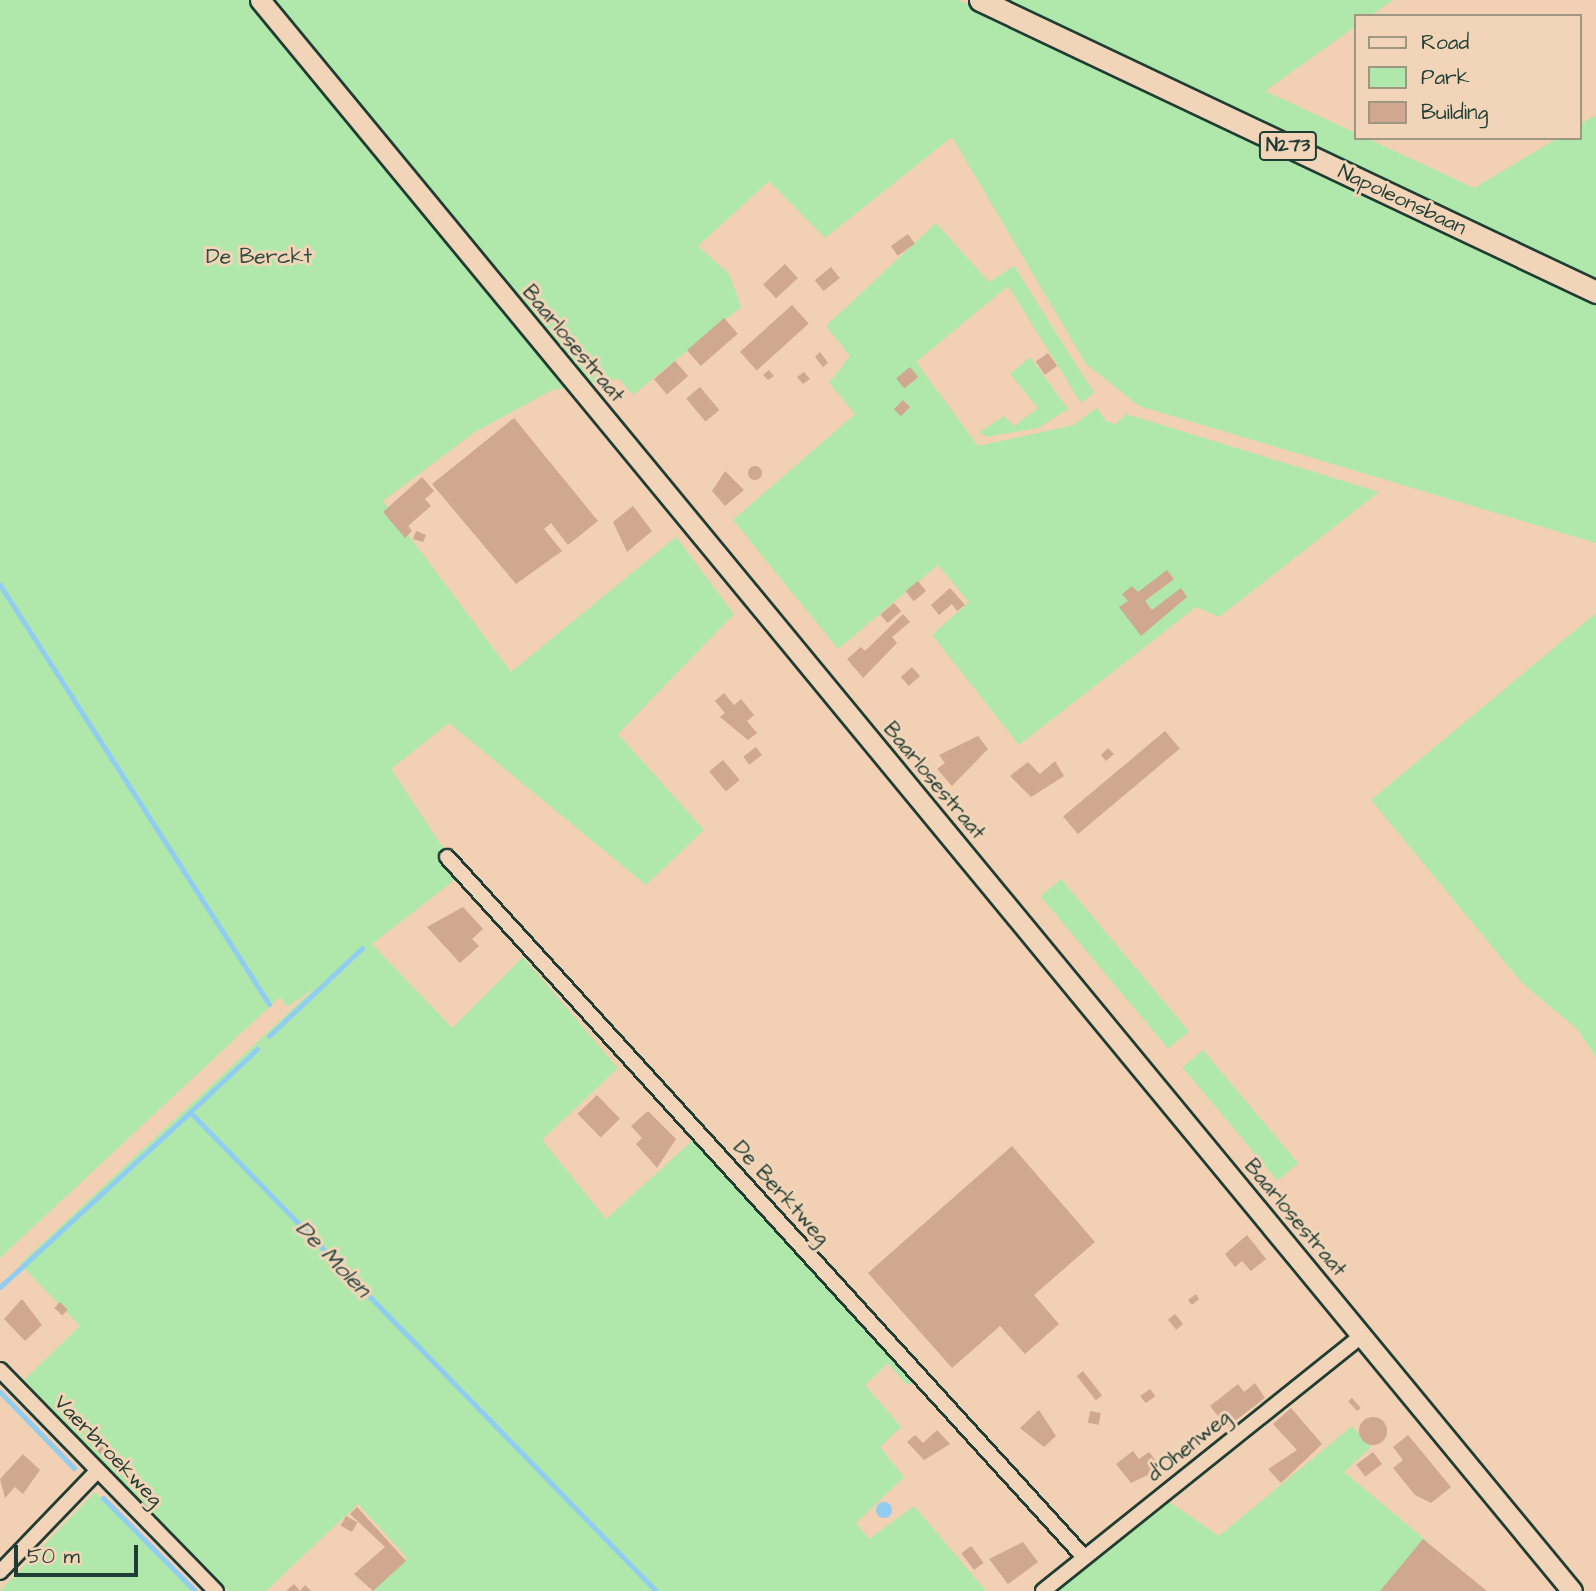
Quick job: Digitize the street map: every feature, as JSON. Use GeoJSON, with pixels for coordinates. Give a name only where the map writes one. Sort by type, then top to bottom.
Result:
{"type":"FeatureCollection","features":[{"type":"Feature","properties":{"kind":"main road","name":"Napoleonsbaan"},"geometry":{"type":"LineString","coordinates":[[980,0],[1596,292]]}},
{"type":"Feature","properties":{"kind":"street","name":"Baarlosestraat"},"geometry":{"type":"LineString","coordinates":[[260,0],[1572,1591]]}},
{"type":"Feature","properties":{"kind":"street","name":"De Berktweg"},"geometry":{"type":"LineString","coordinates":[[447,857],[1084,1557]]}},
{"type":"Feature","properties":{"kind":"street","name":"d'Ohenweg"},"geometry":{"type":"LineString","coordinates":[[1043,1591],[1362,1335]]}},
{"type":"Feature","properties":{"kind":"street","name":"Vaerbroekweg"},"geometry":{"type":"LineString","coordinates":[[0,1370],[216,1591]]}},
{"type":"Feature","properties":{"kind":"street"},"geometry":{"type":"LineString","coordinates":[[0,1572],[98,1470]]}},
{"type":"Feature","properties":{"kind":"green space","name":"De Berckt"},"geometry":{"type":"Polygon","coordinates":[[[0,0],[958,0],[1596,302],[1596,543],[1139,406],[1086,364],[952,137],[825,238],[769,181],[698,246],[729,274],[741,307],[633,395],[619,379],[552,390],[475,432],[383,501],[511,672],[676,537],[734,614],[618,734],[704,830],[646,885],[449,723],[391,769],[461,875],[372,944],[452,1028],[523,957],[618,1068],[542,1140],[606,1219],[693,1140],[913,1382],[907,1385],[888,1363],[865,1385],[901,1427],[880,1447],[904,1477],[856,1523],[869,1539],[914,1506],[986,1591],[372,1591],[407,1558],[358,1504],[266,1591],[228,1591],[24,1380],[80,1326],[20,1264],[316,987],[287,1007],[280,997],[0,1258],[0,0]]]}},
{"type":"Feature","properties":{"kind":"green space"},"geometry":{"type":"Polygon","coordinates":[[[1002,0],[1393,0],[1373,14],[1354,14],[1354,27],[1265,91],[1354,132],[1354,140],[1371,140],[1474,188],[1555,140],[1582,140],[1582,123],[1596,115],[1596,278],[1002,0]]]}},
{"type":"Feature","properties":{"kind":"green space"},"geometry":{"type":"Polygon","coordinates":[[[936,223],[989,282],[1014,266],[1094,393],[1081,403],[1008,286],[916,362],[978,446],[1074,425],[1096,408],[1107,422],[1116,424],[1126,414],[1379,492],[1219,617],[1196,607],[1019,745],[932,635],[969,602],[938,565],[838,649],[733,520],[855,414],[829,383],[850,356],[826,326],[936,223]]]}},
{"type":"Feature","properties":{"kind":"green space"},"geometry":{"type":"Polygon","coordinates":[[[1030,357],[1068,409],[1038,428],[986,437],[980,432],[1004,416],[1014,426],[1038,408],[1010,374],[1030,357]]]}},
{"type":"Feature","properties":{"kind":"green space"},"geometry":{"type":"Polygon","coordinates":[[[1596,613],[1596,1057],[1576,1028],[1522,983],[1371,800],[1596,613]]]}},
{"type":"Feature","properties":{"kind":"green space"},"geometry":{"type":"Polygon","coordinates":[[[1061,879],[1189,1031],[1168,1049],[1040,896],[1061,879]]]}},
{"type":"Feature","properties":{"kind":"green space"},"geometry":{"type":"Polygon","coordinates":[[[1203,1050],[1298,1163],[1277,1181],[1182,1067],[1203,1050]]]}},
{"type":"Feature","properties":{"kind":"green space"},"geometry":{"type":"Polygon","coordinates":[[[1352,1426],[1371,1447],[1344,1472],[1428,1542],[1387,1591],[1056,1591],[1168,1501],[1219,1536],[1352,1426]]]}},
{"type":"Feature","properties":{"kind":"green space"},"geometry":{"type":"Polygon","coordinates":[[[95,1492],[192,1591],[0,1591],[95,1492]]]}},
{"type":"Feature","properties":{"kind":"water"},"geometry":{"type":"Polygon","coordinates":[[[881,1502],[887,1502],[892,1510],[890,1516],[881,1518],[876,1513],[876,1507],[881,1502]]]}},
{"type":"Feature","properties":{"kind":"building"},"geometry":{"type":"Polygon","coordinates":[[[908,234],[915,244],[898,256],[891,246],[908,234]]]}},
{"type":"Feature","properties":{"kind":"building"},"geometry":{"type":"Polygon","coordinates":[[[785,264],[798,278],[776,298],[763,284],[785,264]]]}},
{"type":"Feature","properties":{"kind":"building"},"geometry":{"type":"Polygon","coordinates":[[[831,267],[840,278],[823,291],[815,280],[831,267]]]}},
{"type":"Feature","properties":{"kind":"building"},"geometry":{"type":"Polygon","coordinates":[[[792,305],[809,324],[757,370],[740,352],[792,305]]]}},
{"type":"Feature","properties":{"kind":"building"},"geometry":{"type":"Polygon","coordinates":[[[724,318],[738,334],[701,366],[687,350],[724,318]]]}},
{"type":"Feature","properties":{"kind":"building"},"geometry":{"type":"Polygon","coordinates":[[[820,352],[828,363],[823,367],[815,357],[820,352]]]}},
{"type":"Feature","properties":{"kind":"building"},"geometry":{"type":"Polygon","coordinates":[[[1048,353],[1057,366],[1045,375],[1036,362],[1048,353]]]}},
{"type":"Feature","properties":{"kind":"building"},"geometry":{"type":"Polygon","coordinates":[[[675,361],[688,376],[667,394],[654,379],[675,361]]]}},
{"type":"Feature","properties":{"kind":"building"},"geometry":{"type":"Polygon","coordinates":[[[910,367],[918,377],[904,388],[896,378],[910,367]]]}},
{"type":"Feature","properties":{"kind":"building"},"geometry":{"type":"Polygon","coordinates":[[[769,370],[774,376],[768,380],[763,375],[769,370]]]}},
{"type":"Feature","properties":{"kind":"building"},"geometry":{"type":"Polygon","coordinates":[[[804,372],[810,379],[803,384],[797,377],[804,372]]]}},
{"type":"Feature","properties":{"kind":"building"},"geometry":{"type":"Polygon","coordinates":[[[700,387],[719,410],[705,422],[686,399],[700,387]]]}},
{"type":"Feature","properties":{"kind":"building"},"geometry":{"type":"Polygon","coordinates":[[[903,400],[910,407],[901,416],[894,409],[903,400]]]}},
{"type":"Feature","properties":{"kind":"building"},"geometry":{"type":"Polygon","coordinates":[[[514,418],[598,521],[568,545],[551,523],[544,529],[562,551],[516,584],[432,484],[514,418]]]}},
{"type":"Feature","properties":{"kind":"building"},"geometry":{"type":"Polygon","coordinates":[[[755,466],[760,468],[760,478],[755,480],[750,478],[748,473],[750,468],[755,466]]]}},
{"type":"Feature","properties":{"kind":"building"},"geometry":{"type":"Polygon","coordinates":[[[725,471],[744,490],[725,506],[712,491],[725,471]]]}},
{"type":"Feature","properties":{"kind":"building"},"geometry":{"type":"Polygon","coordinates":[[[422,477],[434,491],[425,499],[431,506],[408,526],[412,531],[405,538],[383,512],[422,477]]]}},
{"type":"Feature","properties":{"kind":"building"},"geometry":{"type":"Polygon","coordinates":[[[633,506],[652,531],[627,552],[613,522],[633,506]]]}},
{"type":"Feature","properties":{"kind":"building"},"geometry":{"type":"Polygon","coordinates":[[[416,531],[426,535],[423,542],[413,539],[416,531]]]}},
{"type":"Feature","properties":{"kind":"building"},"geometry":{"type":"Polygon","coordinates":[[[1167,570],[1174,579],[1145,601],[1152,610],[1181,588],[1187,597],[1141,636],[1119,607],[1128,601],[1122,594],[1132,586],[1138,592],[1167,570]]]}},
{"type":"Feature","properties":{"kind":"building"},"geometry":{"type":"Polygon","coordinates":[[[918,581],[926,591],[914,601],[906,591],[918,581]]]}},
{"type":"Feature","properties":{"kind":"building"},"geometry":{"type":"Polygon","coordinates":[[[950,588],[965,605],[957,611],[952,604],[939,615],[931,605],[950,588]]]}},
{"type":"Feature","properties":{"kind":"building"},"geometry":{"type":"Polygon","coordinates":[[[894,603],[901,611],[888,623],[880,615],[894,603]]]}},
{"type":"Feature","properties":{"kind":"building"},"geometry":{"type":"Polygon","coordinates":[[[903,614],[910,622],[892,637],[897,643],[863,678],[847,659],[861,647],[865,651],[903,614]]]}},
{"type":"Feature","properties":{"kind":"building"},"geometry":{"type":"Polygon","coordinates":[[[912,667],[920,676],[909,686],[901,677],[912,667]]]}},
{"type":"Feature","properties":{"kind":"building"},"geometry":{"type":"Polygon","coordinates":[[[724,693],[734,705],[741,699],[754,715],[747,721],[757,733],[748,740],[720,717],[725,713],[715,701],[724,693]]]}},
{"type":"Feature","properties":{"kind":"building"},"geometry":{"type":"Polygon","coordinates":[[[1165,731],[1180,749],[1078,834],[1063,816],[1165,731]]]}},
{"type":"Feature","properties":{"kind":"building"},"geometry":{"type":"Polygon","coordinates":[[[978,736],[988,749],[952,786],[937,769],[945,763],[939,755],[978,736]]]}},
{"type":"Feature","properties":{"kind":"building"},"geometry":{"type":"Polygon","coordinates":[[[756,747],[762,755],[749,765],[743,757],[756,747]]]}},
{"type":"Feature","properties":{"kind":"building"},"geometry":{"type":"Polygon","coordinates":[[[1108,748],[1114,754],[1106,761],[1101,755],[1108,748]]]}},
{"type":"Feature","properties":{"kind":"building"},"geometry":{"type":"Polygon","coordinates":[[[723,760],[740,780],[726,791],[709,772],[723,760]]]}},
{"type":"Feature","properties":{"kind":"building"},"geometry":{"type":"Polygon","coordinates":[[[1055,761],[1064,776],[1031,797],[1010,776],[1028,762],[1040,774],[1055,761]]]}},
{"type":"Feature","properties":{"kind":"building"},"geometry":{"type":"Polygon","coordinates":[[[463,907],[483,929],[472,939],[479,946],[460,963],[427,927],[463,907]]]}},
{"type":"Feature","properties":{"kind":"building"},"geometry":{"type":"Polygon","coordinates":[[[597,1095],[620,1119],[601,1137],[578,1114],[597,1095]]]}},
{"type":"Feature","properties":{"kind":"building"},"geometry":{"type":"Polygon","coordinates":[[[648,1111],[676,1139],[657,1168],[636,1144],[642,1138],[631,1126],[648,1111]]]}},
{"type":"Feature","properties":{"kind":"building"},"geometry":{"type":"Polygon","coordinates":[[[1012,1146],[1095,1242],[1034,1295],[1059,1324],[1025,1354],[1000,1326],[952,1368],[868,1273],[1012,1146]]]}},
{"type":"Feature","properties":{"kind":"building"},"geometry":{"type":"Polygon","coordinates":[[[1247,1235],[1266,1259],[1251,1271],[1242,1261],[1235,1267],[1225,1254],[1247,1235]]]}},
{"type":"Feature","properties":{"kind":"building"},"geometry":{"type":"Polygon","coordinates":[[[1196,1294],[1199,1299],[1192,1305],[1188,1300],[1196,1294]]]}},
{"type":"Feature","properties":{"kind":"building"},"geometry":{"type":"Polygon","coordinates":[[[22,1299],[42,1325],[25,1341],[4,1319],[22,1299]]]}},
{"type":"Feature","properties":{"kind":"building"},"geometry":{"type":"Polygon","coordinates":[[[60,1302],[68,1310],[62,1315],[54,1308],[60,1302]]]}},
{"type":"Feature","properties":{"kind":"building"},"geometry":{"type":"Polygon","coordinates":[[[1175,1314],[1183,1324],[1176,1330],[1168,1320],[1175,1314]]]}},
{"type":"Feature","properties":{"kind":"building"},"geometry":{"type":"Polygon","coordinates":[[[1083,1371],[1102,1395],[1096,1400],[1077,1376],[1083,1371]]]}},
{"type":"Feature","properties":{"kind":"building"},"geometry":{"type":"Polygon","coordinates":[[[1255,1383],[1265,1398],[1227,1427],[1210,1406],[1238,1384],[1244,1392],[1255,1383]]]}},
{"type":"Feature","properties":{"kind":"building"},"geometry":{"type":"Polygon","coordinates":[[[1150,1389],[1155,1396],[1146,1403],[1140,1396],[1150,1389]]]}},
{"type":"Feature","properties":{"kind":"building"},"geometry":{"type":"Polygon","coordinates":[[[1352,1398],[1361,1408],[1357,1411],[1348,1401],[1352,1398]]]}},
{"type":"Feature","properties":{"kind":"building"},"geometry":{"type":"Polygon","coordinates":[[[1291,1408],[1322,1444],[1281,1483],[1268,1469],[1297,1450],[1273,1424],[1291,1408]]]}},
{"type":"Feature","properties":{"kind":"building"},"geometry":{"type":"Polygon","coordinates":[[[1039,1410],[1056,1436],[1044,1447],[1020,1428],[1039,1410]]]}},
{"type":"Feature","properties":{"kind":"building"},"geometry":{"type":"Polygon","coordinates":[[[1090,1411],[1101,1413],[1099,1425],[1088,1423],[1090,1411]]]}},
{"type":"Feature","properties":{"kind":"building"},"geometry":{"type":"Polygon","coordinates":[[[1373,1417],[1383,1421],[1387,1431],[1383,1441],[1373,1445],[1363,1441],[1359,1431],[1363,1421],[1373,1417]]]}},
{"type":"Feature","properties":{"kind":"building"},"geometry":{"type":"Polygon","coordinates":[[[937,1430],[950,1444],[924,1460],[907,1442],[915,1435],[923,1443],[937,1430]]]}},
{"type":"Feature","properties":{"kind":"building"},"geometry":{"type":"Polygon","coordinates":[[[1408,1435],[1451,1487],[1431,1503],[1415,1495],[1393,1468],[1403,1460],[1393,1447],[1408,1435]]]}},
{"type":"Feature","properties":{"kind":"building"},"geometry":{"type":"Polygon","coordinates":[[[99,1443],[106,1451],[102,1455],[94,1447],[99,1443]]]}},
{"type":"Feature","properties":{"kind":"building"},"geometry":{"type":"Polygon","coordinates":[[[1133,1451],[1139,1459],[1149,1452],[1162,1468],[1131,1483],[1116,1464],[1133,1451]]]}},
{"type":"Feature","properties":{"kind":"building"},"geometry":{"type":"Polygon","coordinates":[[[1373,1452],[1382,1464],[1365,1477],[1356,1465],[1373,1452]]]}},
{"type":"Feature","properties":{"kind":"building"},"geometry":{"type":"Polygon","coordinates":[[[23,1454],[40,1470],[23,1494],[15,1487],[5,1498],[0,1479],[23,1454]]]}},
{"type":"Feature","properties":{"kind":"building"},"geometry":{"type":"Polygon","coordinates":[[[357,1507],[406,1561],[373,1591],[354,1574],[385,1547],[350,1514],[357,1507]]]}},
{"type":"Feature","properties":{"kind":"building"},"geometry":{"type":"Polygon","coordinates":[[[346,1516],[357,1522],[352,1532],[341,1526],[346,1516]]]}},
{"type":"Feature","properties":{"kind":"building"},"geometry":{"type":"Polygon","coordinates":[[[1423,1539],[1487,1591],[1380,1591],[1423,1539]]]}},
{"type":"Feature","properties":{"kind":"building"},"geometry":{"type":"Polygon","coordinates":[[[1023,1542],[1038,1562],[1008,1584],[989,1559],[1023,1542]]]}},
{"type":"Feature","properties":{"kind":"building"},"geometry":{"type":"Polygon","coordinates":[[[971,1546],[984,1563],[974,1570],[961,1553],[971,1546]]]}},
{"type":"Feature","properties":{"kind":"building"},"geometry":{"type":"Polygon","coordinates":[[[294,1584],[300,1591],[286,1591],[294,1584]]]}},
{"type":"Feature","properties":{"kind":"building"},"geometry":{"type":"Polygon","coordinates":[[[305,1585],[311,1591],[300,1591],[305,1585]]]}},
{"type":"Feature","properties":{"kind":"waterway"},"geometry":{"type":"LineString","coordinates":[[0,585],[269,1004]]}},
{"type":"Feature","properties":{"kind":"waterway"},"geometry":{"type":"LineString","coordinates":[[269,1036],[362,948]]}},
{"type":"Feature","properties":{"kind":"waterway"},"geometry":{"type":"LineString","coordinates":[[190,1112],[257,1049]]}},
{"type":"Feature","properties":{"kind":"waterway","name":"De Molen"},"geometry":{"type":"LineString","coordinates":[[0,1287],[190,1112],[656,1591]]}},
{"type":"Feature","properties":{"kind":"waterway"},"geometry":{"type":"LineString","coordinates":[[0,1392],[74,1468]]}},
{"type":"Feature","properties":{"kind":"waterway"},"geometry":{"type":"LineString","coordinates":[[103,1498],[195,1591]]}}]}
